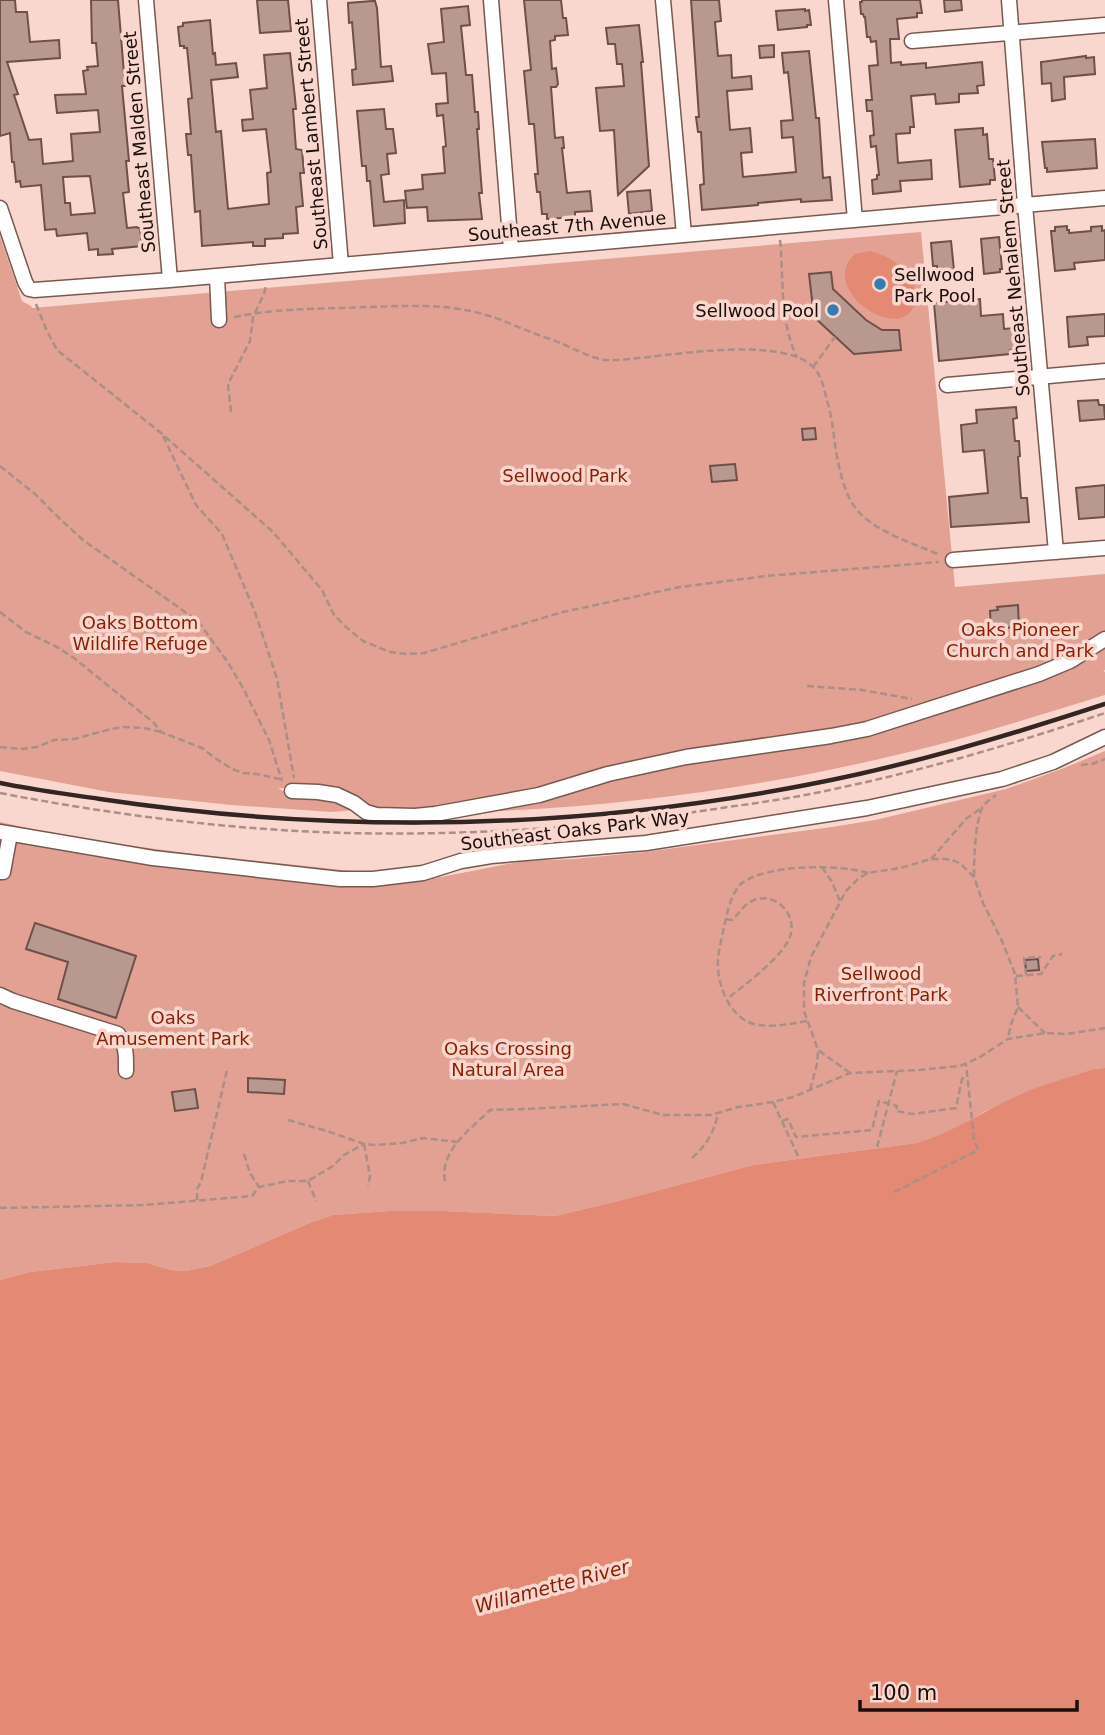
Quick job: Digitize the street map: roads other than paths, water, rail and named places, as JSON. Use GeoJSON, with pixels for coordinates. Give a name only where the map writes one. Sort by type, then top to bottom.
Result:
{"type":"FeatureCollection","features":[{"type":"Feature","properties":{"kind":"street","name":"Southeast Malden Street"},"geometry":{"type":"LineString","coordinates":[[146,0],[170,280]]}},
{"type":"Feature","properties":{"kind":"street","name":"Southeast Lambert Street"},"geometry":{"type":"LineString","coordinates":[[319,0],[341,265]]}},
{"type":"Feature","properties":{"kind":"street"},"geometry":{"type":"LineString","coordinates":[[491,0],[511,250]]}},
{"type":"Feature","properties":{"kind":"street"},"geometry":{"type":"LineString","coordinates":[[663,0],[684,235]]}},
{"type":"Feature","properties":{"kind":"street"},"geometry":{"type":"LineString","coordinates":[[836,0],[855,220]]}},
{"type":"Feature","properties":{"kind":"street","name":"Southeast Nehalem Street"},"geometry":{"type":"LineString","coordinates":[[1009,0],[1056,552]]}},
{"type":"Feature","properties":{"kind":"street"},"geometry":{"type":"LineString","coordinates":[[912,41],[1105,25]]}},
{"type":"Feature","properties":{"kind":"street","name":"Southeast 7th Avenue"},"geometry":{"type":"LineString","coordinates":[[0,208],[25,282],[31,290],[269,272],[1105,198]]}},
{"type":"Feature","properties":{"kind":"street"},"geometry":{"type":"LineString","coordinates":[[217,276],[219,320]]}},
{"type":"Feature","properties":{"kind":"street"},"geometry":{"type":"LineString","coordinates":[[947,385],[1105,371]]}},
{"type":"Feature","properties":{"kind":"street"},"geometry":{"type":"LineString","coordinates":[[953,560],[1105,548]]}},
{"type":"Feature","properties":{"kind":"street"},"geometry":{"type":"LineString","coordinates":[[292,790],[337,795],[376,815],[415,816],[539,795],[608,774],[686,757],[831,737],[867,729],[1049,670],[1070,661],[1105,639]]}},
{"type":"Feature","properties":{"kind":"street","name":"Southeast Oaks Park Way"},"geometry":{"type":"LineString","coordinates":[[5,833],[153,858],[327,877],[373,879],[423,873],[461,861],[491,856],[646,843],[867,808],[968,788],[1012,776],[1053,762],[1105,737]]}},
{"type":"Feature","properties":{"kind":"street"},"geometry":{"type":"LineString","coordinates":[[0,872],[3,872],[5,833]]}},
{"type":"Feature","properties":{"kind":"street"},"geometry":{"type":"LineString","coordinates":[[0,995],[118,1034],[126,1051],[126,1071]]}},
{"type":"Feature","properties":{"kind":"water","name":"Sellwood Park Pool"},"geometry":{"type":"Polygon","coordinates":[[[870,251],[893,261],[911,278],[915,299],[906,316],[894,319],[879,316],[865,308],[853,296],[846,282],[846,268],[855,254],[870,251]]]}},
{"type":"Feature","properties":{"kind":"water","name":"Willamette River"},"geometry":{"type":"Polygon","coordinates":[[[1105,1068],[1105,1735],[0,1735],[0,1280],[30,1272],[115,1262],[147,1263],[186,1271],[210,1266],[333,1215],[443,1211],[555,1216],[753,1165],[916,1143],[954,1128],[1034,1089],[1093,1069],[1105,1068]]]}},
{"type":"Feature","properties":{"kind":"railway"},"geometry":{"type":"LineString","coordinates":[[0,783],[188,810],[277,818],[365,822],[542,818],[630,811],[806,785],[957,749],[1105,704]]}},
{"type":"Feature","properties":{"kind":"place","name":"Sellwood Park Pool"},"geometry":{"type":"Point","coordinates":[880,284]}},
{"type":"Feature","properties":{"kind":"place","name":"Sellwood Pool"},"geometry":{"type":"Point","coordinates":[833,310]}},
{"type":"Feature","properties":{"kind":"park label","name":"Sellwood Park"},"geometry":{"type":"Point","coordinates":[565,475]}},
{"type":"Feature","properties":{"kind":"park label","name":"Oaks Bottom Wildlife Refuge"},"geometry":{"type":"Point","coordinates":[140,632]}},
{"type":"Feature","properties":{"kind":"park label","name":"Oaks Pioneer Church and Park"},"geometry":{"type":"Point","coordinates":[1020,639]}},
{"type":"Feature","properties":{"kind":"park label","name":"Sellwood Riverfront Park"},"geometry":{"type":"Point","coordinates":[881,983]}},
{"type":"Feature","properties":{"kind":"park label","name":"Oaks Amusement Park"},"geometry":{"type":"Point","coordinates":[173,1027]}},
{"type":"Feature","properties":{"kind":"park label","name":"Oaks Crossing Natural Area"},"geometry":{"type":"Point","coordinates":[508,1058]}}]}
